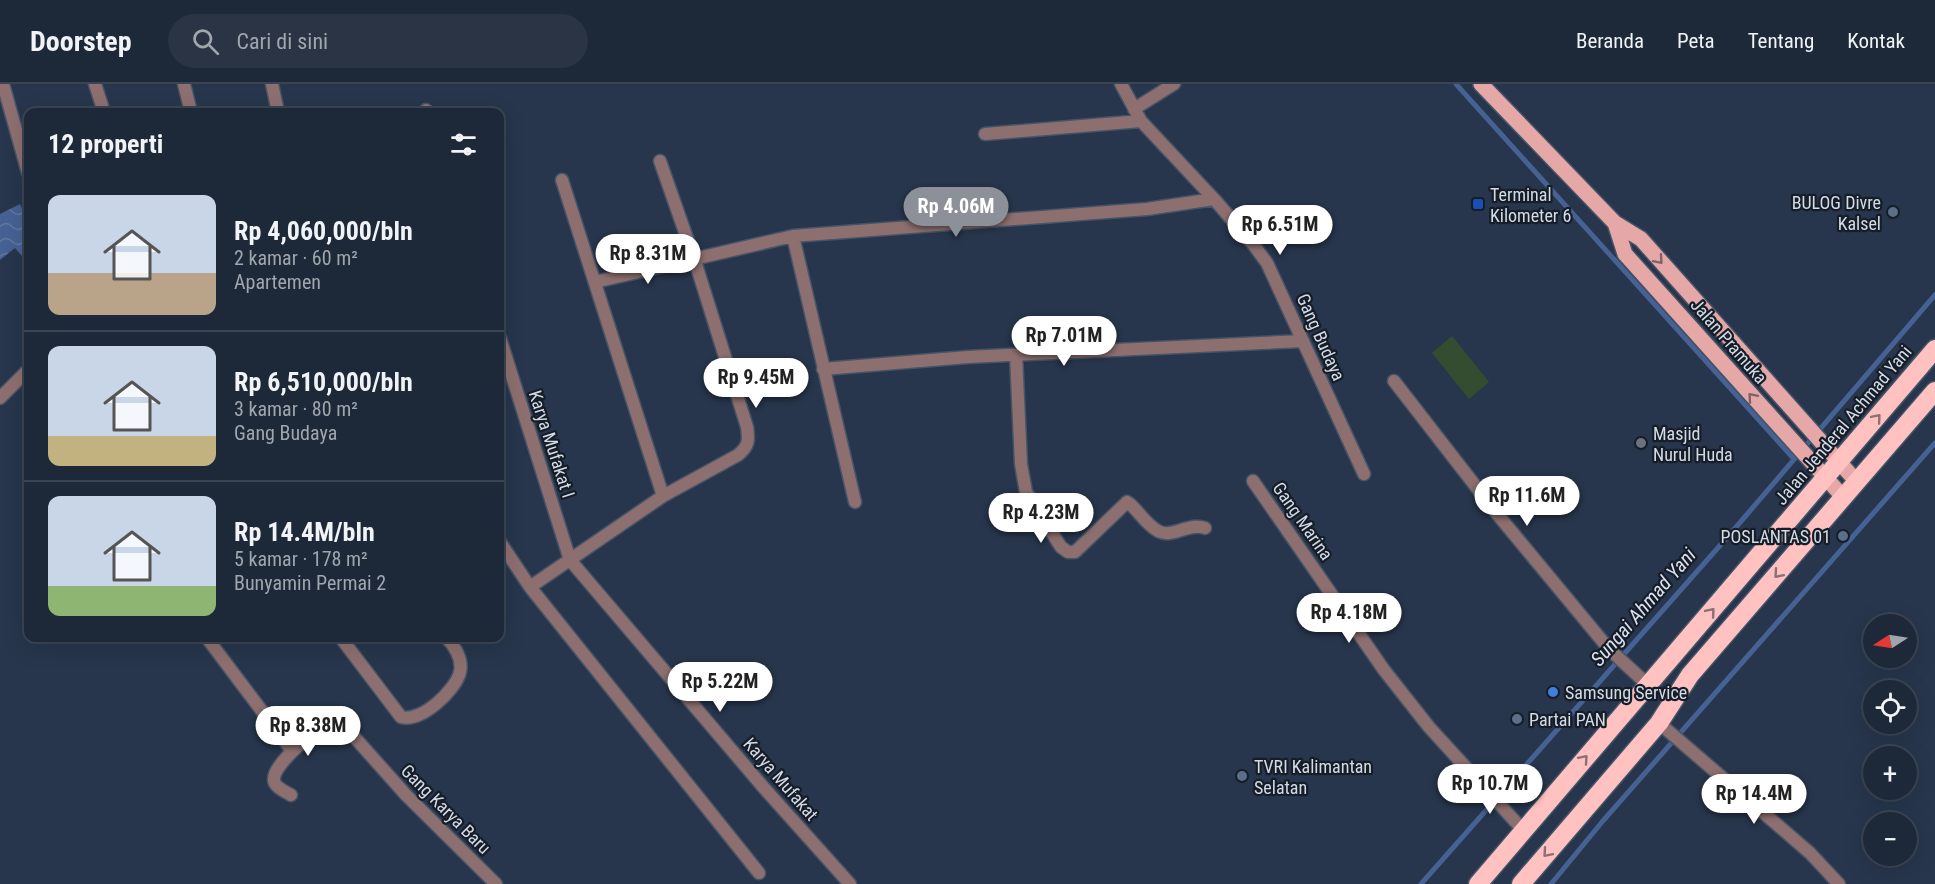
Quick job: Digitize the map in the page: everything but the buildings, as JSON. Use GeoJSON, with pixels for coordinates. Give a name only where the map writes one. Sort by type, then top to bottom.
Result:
{"type":"FeatureCollection","features":[{"type":"Feature","properties":{"kind":"highway","name":"Jalan Jenderal Achmad Yani"},"geometry":{"type":"LineString","coordinates":[[1478,884],[1935,349]]}},
{"type":"Feature","properties":{"kind":"highway"},"geometry":{"type":"LineString","coordinates":[[1521,884],[1664,728],[1690,675],[1935,391]]}},
{"type":"Feature","properties":{"kind":"main road","name":"Jalan Pramuka"},"geometry":{"type":"LineString","coordinates":[[1481,84],[1615,223],[1641,239],[1857,482]]}},
{"type":"Feature","properties":{"kind":"main road","name":"Jalan Pramuka"},"geometry":{"type":"LineString","coordinates":[[1615,223],[1625,254],[1844,498]]}},
{"type":"Feature","properties":{"kind":"street"},"geometry":{"type":"LineString","coordinates":[[3,84],[24,159]]}},
{"type":"Feature","properties":{"kind":"street"},"geometry":{"type":"LineString","coordinates":[[95,84],[103,108]]}},
{"type":"Feature","properties":{"kind":"street"},"geometry":{"type":"LineString","coordinates":[[184,84],[190,108]]}},
{"type":"Feature","properties":{"kind":"street"},"geometry":{"type":"LineString","coordinates":[[272,84],[278,108]]}},
{"type":"Feature","properties":{"kind":"street","name":"Gang Budaya"},"geometry":{"type":"LineString","coordinates":[[1121,84],[1141,121],[1215,199],[1267,263],[1364,474]]}},
{"type":"Feature","properties":{"kind":"street"},"geometry":{"type":"LineString","coordinates":[[1134,109],[1174,84]]}},
{"type":"Feature","properties":{"kind":"street"},"geometry":{"type":"LineString","coordinates":[[985,134],[1141,121]]}},
{"type":"Feature","properties":{"kind":"street"},"geometry":{"type":"LineString","coordinates":[[530,587],[663,496],[747,448],[749,440],[747,427],[694,258],[660,161]]}},
{"type":"Feature","properties":{"kind":"street"},"geometry":{"type":"LineString","coordinates":[[562,180],[663,496]]}},
{"type":"Feature","properties":{"kind":"street"},"geometry":{"type":"LineString","coordinates":[[595,282],[793,236],[1147,209],[1215,199]]}},
{"type":"Feature","properties":{"kind":"street"},"geometry":{"type":"LineString","coordinates":[[793,236],[855,502]]}},
{"type":"Feature","properties":{"kind":"street"},"geometry":{"type":"LineString","coordinates":[[824,369],[1016,355],[1303,341]]}},
{"type":"Feature","properties":{"kind":"street","name":"Karya Mufakat I"},"geometry":{"type":"LineString","coordinates":[[504,351],[570,561]]}},
{"type":"Feature","properties":{"kind":"street"},"geometry":{"type":"LineString","coordinates":[[1016,355],[1022,480],[1030,501],[1061,547],[1068,552],[1075,552],[1127,502],[1159,532],[1171,533],[1193,527],[1205,528]]}},
{"type":"Feature","properties":{"kind":"street"},"geometry":{"type":"LineString","coordinates":[[0,398],[24,374]]}},
{"type":"Feature","properties":{"kind":"street"},"geometry":{"type":"LineString","coordinates":[[1394,381],[1498,515],[1609,649],[1648,685]]}},
{"type":"Feature","properties":{"kind":"street","name":"Gang Marina"},"geometry":{"type":"LineString","coordinates":[[1253,481],[1384,670],[1429,727],[1523,830]]}},
{"type":"Feature","properties":{"kind":"street"},"geometry":{"type":"LineString","coordinates":[[504,548],[530,587],[759,873]]}},
{"type":"Feature","properties":{"kind":"street","name":"Karya Mufakat"},"geometry":{"type":"LineString","coordinates":[[570,561],[850,884]]}},
{"type":"Feature","properties":{"kind":"street"},"geometry":{"type":"LineString","coordinates":[[210,642],[292,751],[275,774],[274,779],[280,789],[291,795]]}},
{"type":"Feature","properties":{"kind":"street"},"geometry":{"type":"LineString","coordinates":[[344,642],[401,717],[407,719],[421,715],[454,687],[461,670],[458,652],[450,642]]}},
{"type":"Feature","properties":{"kind":"street","name":"Gang Karya Baru"},"geometry":{"type":"LineString","coordinates":[[292,751],[331,722],[340,721],[406,795],[495,884]]}},
{"type":"Feature","properties":{"kind":"street"},"geometry":{"type":"LineString","coordinates":[[1664,728],[1810,853],[1839,884]]}},
{"type":"Feature","properties":{"kind":"green space"},"geometry":{"type":"Polygon","coordinates":[[[1452,336],[1489,382],[1469,399],[1432,353],[1452,336]]]}},
{"type":"Feature","properties":{"kind":"water"},"geometry":{"type":"Polygon","coordinates":[[[20,204],[24,214],[24,258],[15,248],[0,260],[0,214],[20,204]]]}},
{"type":"Feature","properties":{"kind":"waterway"},"geometry":{"type":"LineString","coordinates":[[1456,84],[1794,459]]}},
{"type":"Feature","properties":{"kind":"waterway","name":"Sungai Ahmad Yani"},"geometry":{"type":"LineString","coordinates":[[1421,884],[1731,533],[1935,295]]}},
{"type":"Feature","properties":{"kind":"waterway","name":"Sungai Ahmad Yani"},"geometry":{"type":"LineString","coordinates":[[1551,884],[1602,822],[1935,443]]}},
{"type":"Feature","properties":{"kind":"place","name":"Terminal Kilometer 6"},"geometry":{"type":"Point","coordinates":[1478,204]}},
{"type":"Feature","properties":{"kind":"place","name":"BULOG Divre Kalsel"},"geometry":{"type":"Point","coordinates":[1893,212]}},
{"type":"Feature","properties":{"kind":"place","name":"Masjid Nurul Huda"},"geometry":{"type":"Point","coordinates":[1641,443]}},
{"type":"Feature","properties":{"kind":"place","name":"POSLANTAS 01"},"geometry":{"type":"Point","coordinates":[1843,536]}},
{"type":"Feature","properties":{"kind":"place","name":"Samsung Service"},"geometry":{"type":"Point","coordinates":[1553,692]}},
{"type":"Feature","properties":{"kind":"place","name":"Partai PAN"},"geometry":{"type":"Point","coordinates":[1517,719]}},
{"type":"Feature","properties":{"kind":"place","name":"TVRI Kalimantan Selatan"},"geometry":{"type":"Point","coordinates":[1242,776]}}]}
